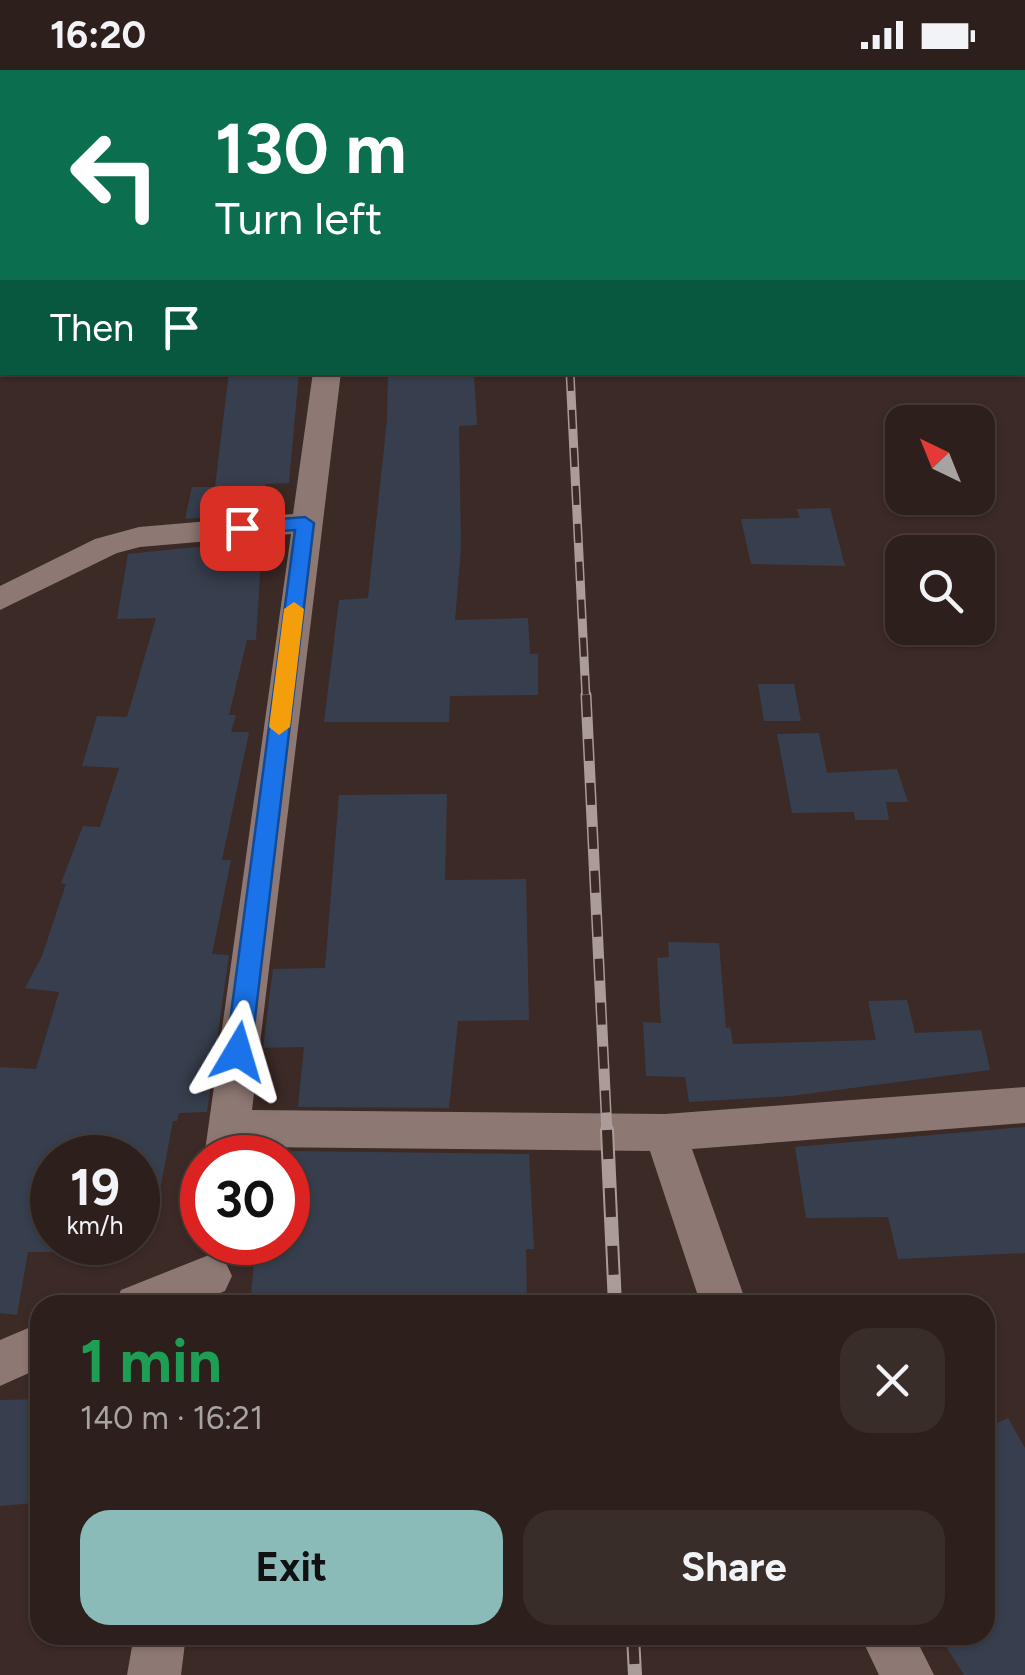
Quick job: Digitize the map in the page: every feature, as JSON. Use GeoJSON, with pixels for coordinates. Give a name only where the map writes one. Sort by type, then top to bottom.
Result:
{"type":"FeatureCollection","features":[{"type":"Feature","properties":{"kind":"street"},"geometry":{"type":"LineString","coordinates":[[228,1135],[327,375]]}},
{"type":"Feature","properties":{"kind":"street"},"geometry":{"type":"LineString","coordinates":[[0,599],[106,546],[139,537],[305,523]]}},
{"type":"Feature","properties":{"kind":"street"},"geometry":{"type":"LineString","coordinates":[[310,1141],[665,1133],[1025,1105]]}},
{"type":"Feature","properties":{"kind":"street"},"geometry":{"type":"LineString","coordinates":[[665,1133],[721,1295]]}},
{"type":"Feature","properties":{"kind":"street"},"geometry":{"type":"LineString","coordinates":[[160,1295],[209,1274]]}},
{"type":"Feature","properties":{"kind":"street"},"geometry":{"type":"LineString","coordinates":[[0,1363],[30,1350]]}},
{"type":"Feature","properties":{"kind":"street"},"geometry":{"type":"LineString","coordinates":[[154,1675],[158,1645]]}},
{"type":"Feature","properties":{"kind":"street"},"geometry":{"type":"LineString","coordinates":[[891,1645],[907,1675]]}},
{"type":"Feature","properties":{"kind":"building"},"geometry":{"type":"Polygon","coordinates":[[[229,375],[299,375],[289,483],[265,484],[264,513],[185,519],[192,487],[215,487],[229,375]]]}},
{"type":"Feature","properties":{"kind":"building"},"geometry":{"type":"Polygon","coordinates":[[[388,375],[474,377],[477,425],[459,426],[461,548],[455,620],[528,618],[530,654],[538,654],[538,695],[450,696],[449,722],[324,722],[339,600],[368,598],[387,420],[388,375]]]}},
{"type":"Feature","properties":{"kind":"building"},"geometry":{"type":"Polygon","coordinates":[[[830,508],[845,566],[751,564],[741,519],[800,518],[797,509],[830,508]]]}},
{"type":"Feature","properties":{"kind":"building"},"geometry":{"type":"Polygon","coordinates":[[[262,540],[256,640],[247,640],[229,715],[236,715],[231,732],[249,732],[222,860],[231,860],[212,954],[229,955],[207,1112],[179,1113],[177,1121],[173,1121],[160,1190],[160,1135],[30,1135],[30,1252],[17,1315],[0,1313],[0,1067],[36,1069],[59,992],[25,988],[42,956],[66,884],[61,883],[83,826],[100,827],[119,768],[82,766],[97,716],[127,717],[156,618],[117,619],[128,554],[262,540]]]}},
{"type":"Feature","properties":{"kind":"building"},"geometry":{"type":"Polygon","coordinates":[[[758,684],[794,684],[801,721],[764,721],[758,684]]]}},
{"type":"Feature","properties":{"kind":"building"},"geometry":{"type":"Polygon","coordinates":[[[819,733],[827,773],[897,769],[908,802],[886,802],[889,820],[855,820],[854,812],[792,813],[777,734],[819,733]]]}},
{"type":"Feature","properties":{"kind":"building"},"geometry":{"type":"Polygon","coordinates":[[[447,794],[445,880],[526,879],[529,1020],[458,1021],[449,1108],[298,1107],[304,1047],[263,1048],[273,969],[325,968],[339,795],[447,794]]]}},
{"type":"Feature","properties":{"kind":"building"},"geometry":{"type":"Polygon","coordinates":[[[668,942],[719,943],[726,1028],[730,1027],[733,1044],[876,1040],[868,1001],[907,1000],[915,1033],[981,1030],[990,1070],[791,1096],[689,1102],[685,1077],[646,1076],[643,1022],[661,1023],[657,958],[669,957],[668,942]]]}},
{"type":"Feature","properties":{"kind":"building"},"geometry":{"type":"Polygon","coordinates":[[[1025,1127],[1025,1253],[898,1259],[888,1217],[806,1218],[795,1147],[1025,1127]]]}},
{"type":"Feature","properties":{"kind":"building"},"geometry":{"type":"Polygon","coordinates":[[[310,1151],[529,1154],[534,1249],[526,1249],[527,1295],[251,1295],[254,1265],[310,1265],[310,1151]]]}},
{"type":"Feature","properties":{"kind":"building"},"geometry":{"type":"Polygon","coordinates":[[[30,1399],[30,1503],[0,1506],[0,1400],[30,1399]]]}},
{"type":"Feature","properties":{"kind":"building"},"geometry":{"type":"Polygon","coordinates":[[[1008,1418],[1025,1448],[1025,1675],[964,1675],[945,1645],[995,1645],[995,1424],[1008,1418]]]}},
{"type":"Feature","properties":{"kind":"railway"},"geometry":{"type":"LineString","coordinates":[[570,375],[586,698]]}},
{"type":"Feature","properties":{"kind":"railway"},"geometry":{"type":"LineString","coordinates":[[586,695],[607,1133]]}},
{"type":"Feature","properties":{"kind":"railway"},"geometry":{"type":"LineString","coordinates":[[607,1130],[615,1295]]}},
{"type":"Feature","properties":{"kind":"railway"},"geometry":{"type":"LineString","coordinates":[[634,1645],[635,1675]]}},
{"type":"Feature","properties":{"kind":"slow traffic"},"geometry":{"type":"LineString","coordinates":[[279,727],[294,609]]}},
{"type":"Feature","properties":{"kind":"route"},"geometry":{"type":"LineString","coordinates":[[238,1052],[305,523],[242,528]]}}]}
